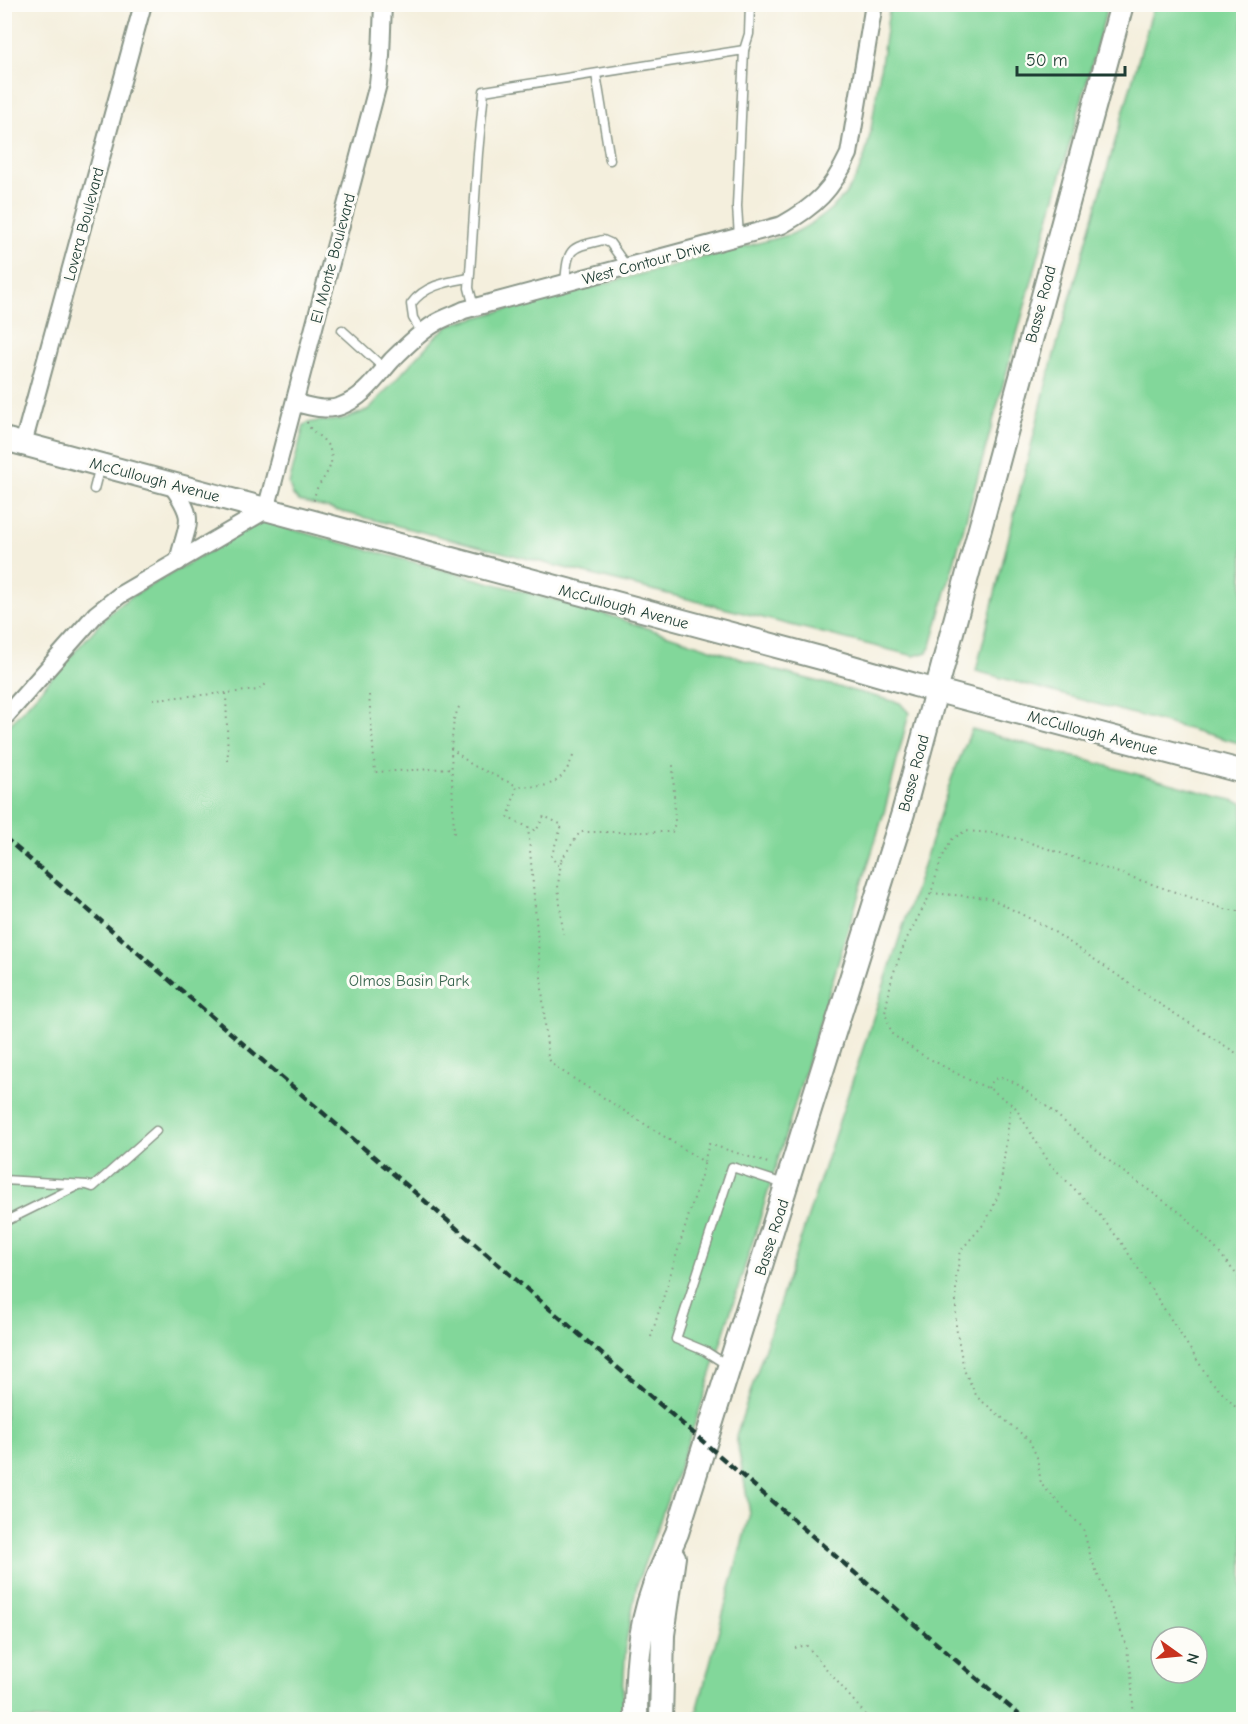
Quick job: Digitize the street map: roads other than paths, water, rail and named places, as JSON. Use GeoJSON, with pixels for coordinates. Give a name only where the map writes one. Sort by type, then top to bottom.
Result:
{"type":"FeatureCollection","features":[{"type":"Feature","properties":{"kind":"main road","name":"Basse Road"},"geometry":{"type":"LineString","coordinates":[[636,1719],[640,1641],[652,1591],[677,1533],[903,813],[1122,4]]}},
{"type":"Feature","properties":{"kind":"main road","name":"McCullough Avenue"},"geometry":{"type":"LineString","coordinates":[[14,441],[832,661],[935,691],[1244,772]]}},
{"type":"Feature","properties":{"kind":"main road","name":"Basse Road"},"geometry":{"type":"LineString","coordinates":[[661,1719],[663,1635],[677,1533]]}},
{"type":"Feature","properties":{"kind":"street","name":"Lovera Boulevard"},"geometry":{"type":"LineString","coordinates":[[14,441],[143,4]]}},
{"type":"Feature","properties":{"kind":"street","name":"El Monte Boulevard"},"geometry":{"type":"LineString","coordinates":[[266,510],[378,84],[383,4]]}},
{"type":"Feature","properties":{"kind":"street","name":"West Contour Drive"},"geometry":{"type":"LineString","coordinates":[[295,403],[328,409],[340,406],[366,391],[385,369],[434,323],[474,307],[782,225],[804,213],[823,197],[838,177],[852,142],[874,4]]}},
{"type":"Feature","properties":{"kind":"street"},"geometry":{"type":"LineString","coordinates":[[171,484],[185,504],[189,520],[178,562]]}},
{"type":"Feature","properties":{"kind":"street"},"geometry":{"type":"LineString","coordinates":[[4,718],[96,614],[120,595],[266,510]]}},
{"type":"Feature","properties":{"kind":"lane"},"geometry":{"type":"LineString","coordinates":[[739,237],[737,206],[744,50],[749,34],[750,4]]}},
{"type":"Feature","properties":{"kind":"lane"},"geometry":{"type":"LineString","coordinates":[[474,307],[469,288],[477,153],[484,91],[744,50]]}},
{"type":"Feature","properties":{"kind":"lane"},"geometry":{"type":"LineString","coordinates":[[596,74],[610,160]]}},
{"type":"Feature","properties":{"kind":"lane"},"geometry":{"type":"LineString","coordinates":[[565,283],[570,253],[576,247],[585,244],[603,240],[610,243],[627,267]]}},
{"type":"Feature","properties":{"kind":"lane"},"geometry":{"type":"LineString","coordinates":[[422,333],[413,318],[411,304],[418,294],[439,284],[470,278]]}},
{"type":"Feature","properties":{"kind":"lane"},"geometry":{"type":"LineString","coordinates":[[342,330],[385,369]]}},
{"type":"Feature","properties":{"kind":"lane"},"geometry":{"type":"LineString","coordinates":[[94,489],[101,465]]}},
{"type":"Feature","properties":{"kind":"lane"},"geometry":{"type":"LineString","coordinates":[[4,1180],[93,1187],[156,1131]]}},
{"type":"Feature","properties":{"kind":"lane"},"geometry":{"type":"LineString","coordinates":[[730,1366],[676,1339],[732,1167],[787,1185]]}},
{"type":"Feature","properties":{"kind":"lane"},"geometry":{"type":"LineString","coordinates":[[4,1222],[80,1185]]}},
{"type":"Feature","properties":{"kind":"railway"},"geometry":{"type":"LineString","coordinates":[[4,837],[1025,1720]]}},
{"type":"Feature","properties":{"kind":"park label","name":"Olmos Basin Park"},"geometry":{"type":"Point","coordinates":[409,980]}}]}
